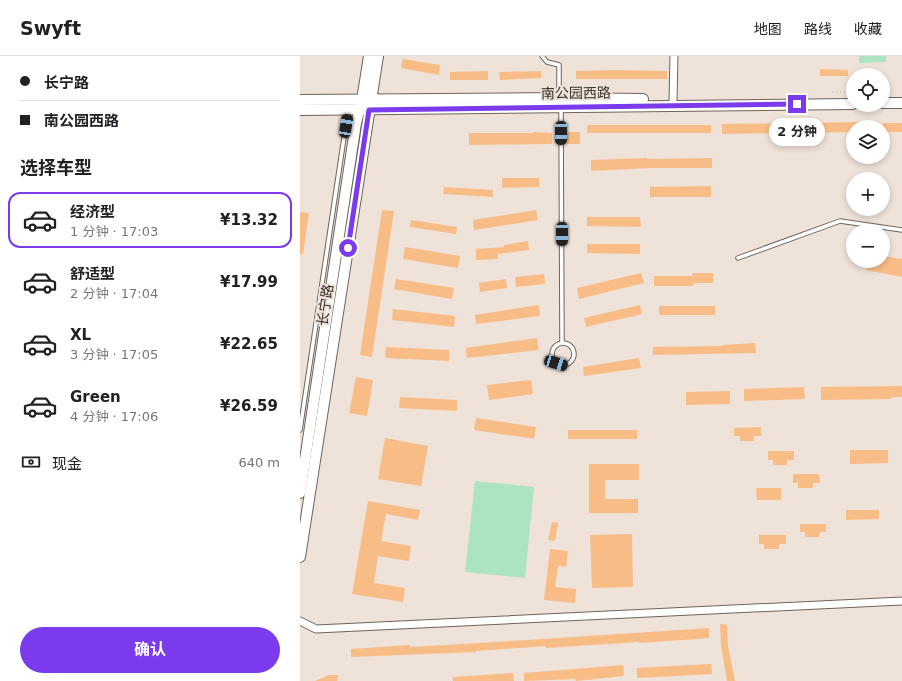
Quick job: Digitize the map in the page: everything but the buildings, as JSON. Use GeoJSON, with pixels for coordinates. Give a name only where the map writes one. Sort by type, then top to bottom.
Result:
{"type":"FeatureCollection","features":[{"type":"Feature","properties":{"kind":"main road","name":"长宁路"},"geometry":{"type":"LineString","coordinates":[[300,557],[365,105],[369,56]]}},
{"type":"Feature","properties":{"kind":"main road","name":"长宁路"},"geometry":{"type":"LineString","coordinates":[[300,493],[355,130],[365,105],[378,56]]}},
{"type":"Feature","properties":{"kind":"main road","name":"南公园西路"},"geometry":{"type":"LineString","coordinates":[[300,100],[365,105],[673,100],[846,95]]}},
{"type":"Feature","properties":{"kind":"main road"},"geometry":{"type":"LineString","coordinates":[[890,98],[902,97]]}},
{"type":"Feature","properties":{"kind":"main road","name":"南公园西路"},"geometry":{"type":"LineString","coordinates":[[560,102],[846,104]]}},
{"type":"Feature","properties":{"kind":"main road"},"geometry":{"type":"LineString","coordinates":[[890,103],[902,103]]}},
{"type":"Feature","properties":{"kind":"main road","name":"南公园西路"},"geometry":{"type":"LineString","coordinates":[[300,110],[348,110],[365,105]]}},
{"type":"Feature","properties":{"kind":"street"},"geometry":{"type":"LineString","coordinates":[[673,100],[674,56]]}},
{"type":"Feature","properties":{"kind":"street"},"geometry":{"type":"LineString","coordinates":[[300,621],[316,629],[902,601]]}},
{"type":"Feature","properties":{"kind":"lane"},"geometry":{"type":"LineString","coordinates":[[542,56],[547,62],[559,66],[562,342]]}},
{"type":"Feature","properties":{"kind":"lane"},"geometry":{"type":"LineString","coordinates":[[300,430],[348,110]]}},
{"type":"Feature","properties":{"kind":"lane"},"geometry":{"type":"LineString","coordinates":[[738,258],[840,221],[902,230]]}},
{"type":"Feature","properties":{"kind":"lane"},"geometry":{"type":"LineString","coordinates":[[562,342],[571,345],[575,353],[572,361],[564,365],[556,363],[552,355],[554,347],[562,342]]}},
{"type":"Feature","properties":{"kind":"path"},"geometry":{"type":"LineString","coordinates":[[832,92],[846,94]]}},
{"type":"Feature","properties":{"kind":"green space"},"geometry":{"type":"Polygon","coordinates":[[[859,56],[886,56],[886,62],[859,63],[859,56]]]}},
{"type":"Feature","properties":{"kind":"green space"},"geometry":{"type":"Polygon","coordinates":[[[475,481],[534,487],[525,578],[465,572],[475,481]]]}},
{"type":"Feature","properties":{"kind":"route"},"geometry":{"type":"LineString","coordinates":[[348,248],[369,110],[797,104]]}}]}
